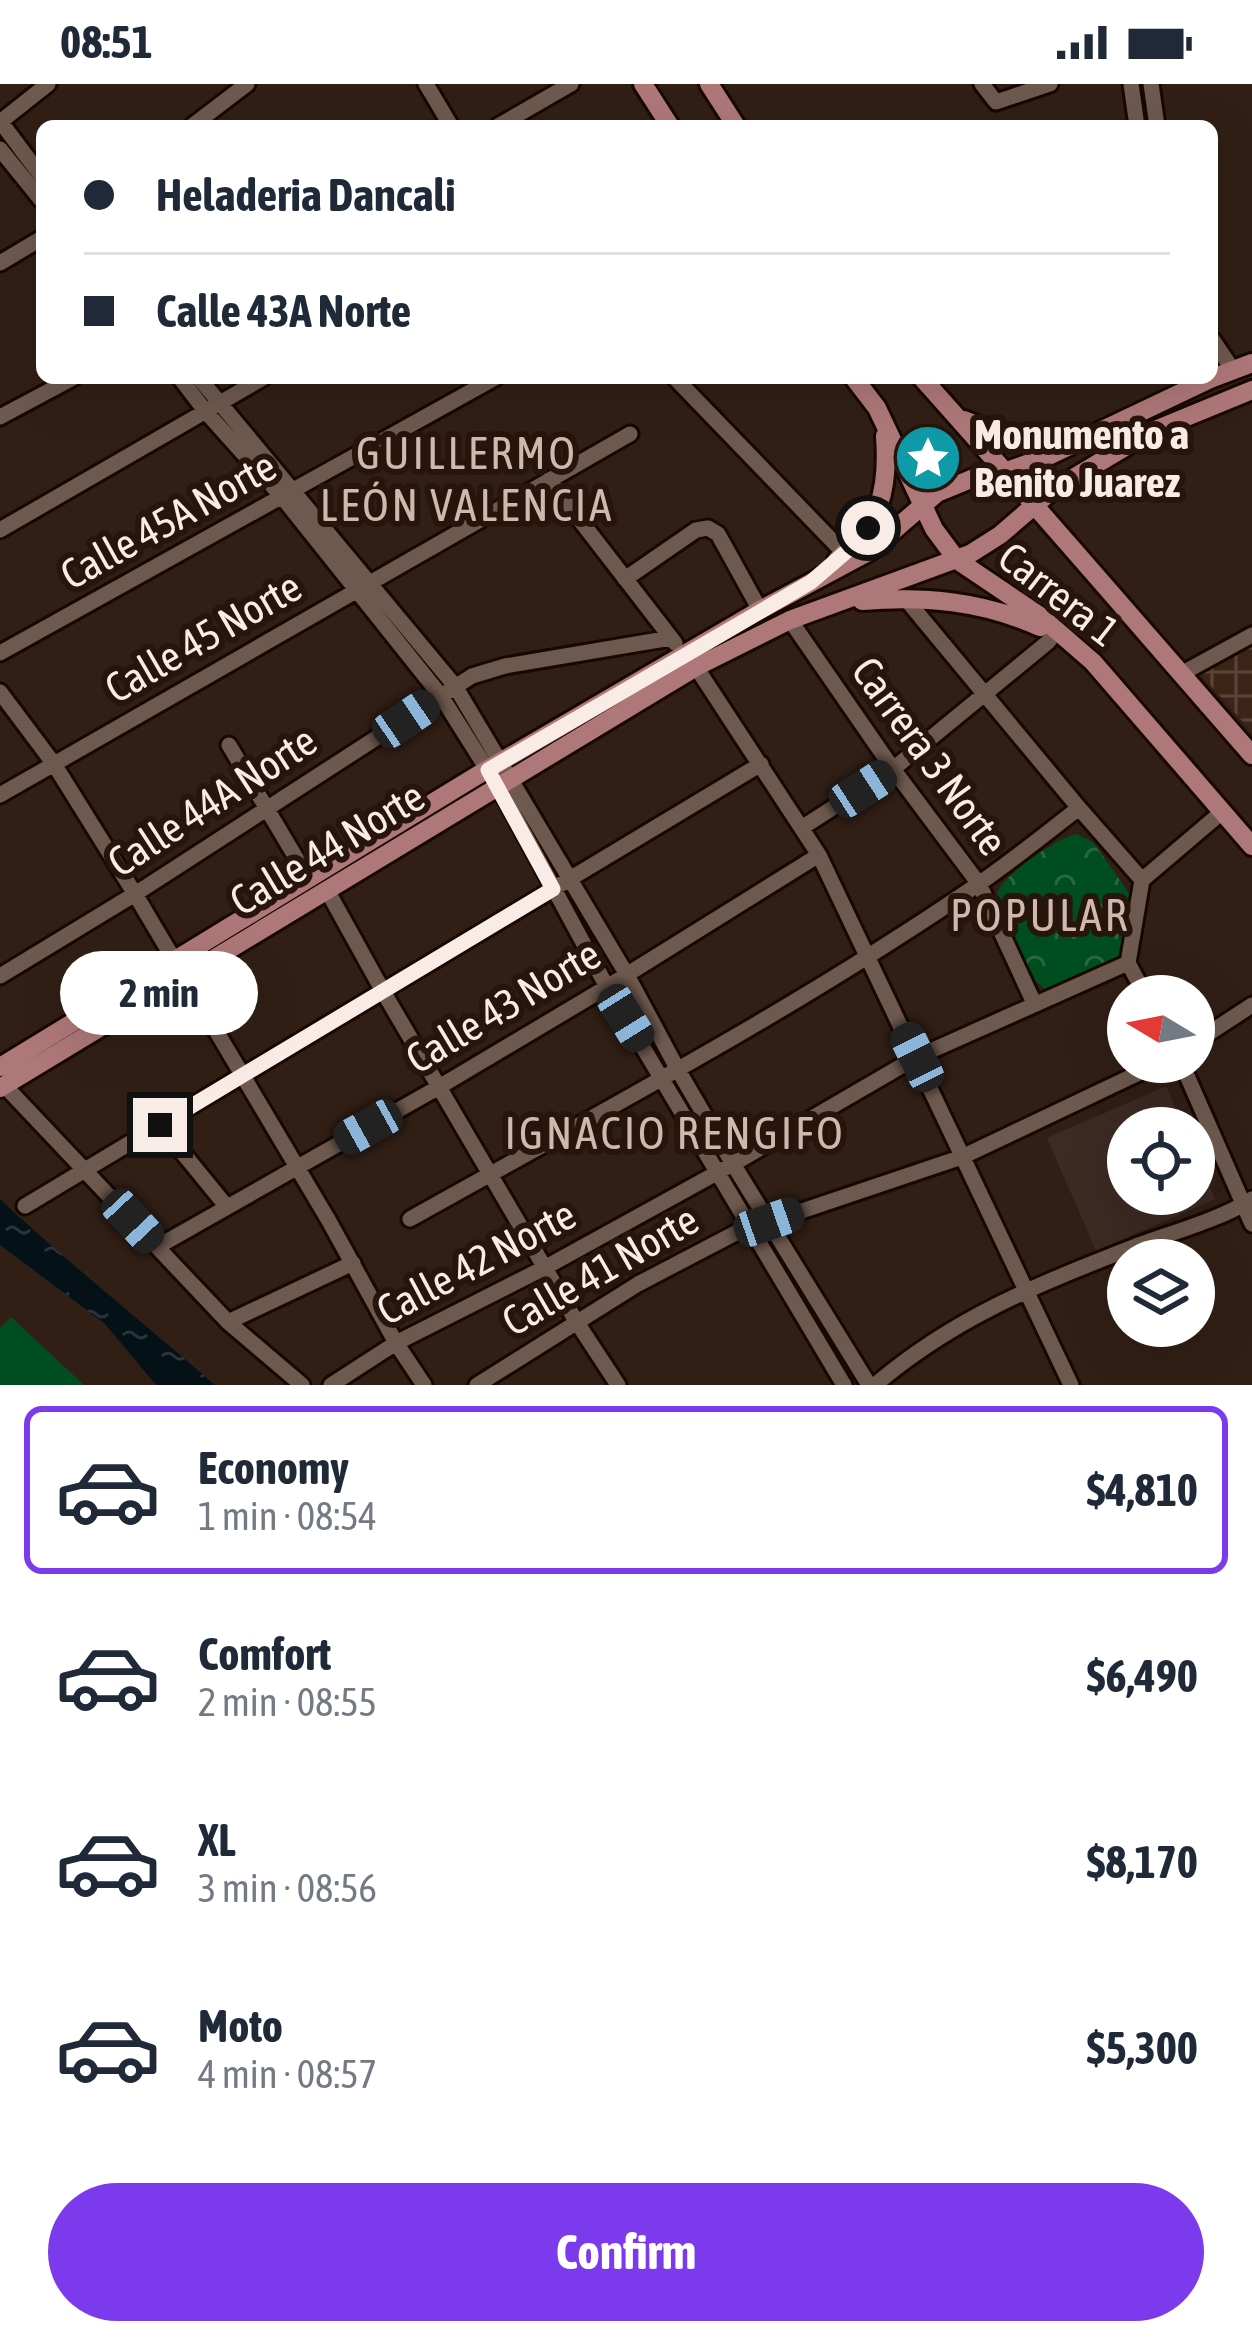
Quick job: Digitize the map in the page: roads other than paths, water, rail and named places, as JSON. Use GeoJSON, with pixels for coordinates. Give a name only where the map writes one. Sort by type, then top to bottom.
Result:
{"type":"FeatureCollection","features":[{"type":"Feature","properties":{"kind":"main road"},"geometry":{"type":"LineString","coordinates":[[643,84],[666,120]]}},
{"type":"Feature","properties":{"kind":"main road"},"geometry":{"type":"LineString","coordinates":[[709,84],[732,120]]}},
{"type":"Feature","properties":{"kind":"main road","name":"Carrera 1"},"geometry":{"type":"LineString","coordinates":[[859,384],[877,408],[934,530],[957,560],[1040,616],[1079,649],[1252,846]]}},
{"type":"Feature","properties":{"kind":"main road","name":"Carrera 1"},"geometry":{"type":"LineString","coordinates":[[928,384],[1252,754]]}},
{"type":"Feature","properties":{"kind":"main road","name":"Calle 44 Norte"},"geometry":{"type":"LineString","coordinates":[[1,1080],[308,878],[500,774],[690,661],[760,610],[870,551],[938,493],[981,475],[1046,458],[1199,384]]}},
{"type":"Feature","properties":{"kind":"main road","name":"Calle 44 Norte"},"geometry":{"type":"LineString","coordinates":[[690,661],[957,560],[986,545],[1050,492],[1150,432],[1252,390]]}},
{"type":"Feature","properties":{"kind":"main road"},"geometry":{"type":"LineString","coordinates":[[811,582],[861,539],[882,493],[886,451],[877,408]]}},
{"type":"Feature","properties":{"kind":"main road"},"geometry":{"type":"LineString","coordinates":[[959,418],[1016,436],[1094,434]]}},
{"type":"Feature","properties":{"kind":"main road"},"geometry":{"type":"LineString","coordinates":[[816,611],[905,598],[955,602],[989,608],[1079,649]]}},
{"type":"Feature","properties":{"kind":"main road","name":"Calle 44 Norte"},"geometry":{"type":"LineString","coordinates":[[178,967],[328,892],[500,774]]}},
{"type":"Feature","properties":{"kind":"street"},"geometry":{"type":"LineString","coordinates":[[36,169],[0,121],[48,84]]}},
{"type":"Feature","properties":{"kind":"street"},"geometry":{"type":"LineString","coordinates":[[200,120],[248,84]]}},
{"type":"Feature","properties":{"kind":"street"},"geometry":{"type":"LineString","coordinates":[[426,84],[447,120]]}},
{"type":"Feature","properties":{"kind":"street"},"geometry":{"type":"LineString","coordinates":[[508,120],[571,84]]}},
{"type":"Feature","properties":{"kind":"street"},"geometry":{"type":"LineString","coordinates":[[982,84],[996,102],[1050,84]]}},
{"type":"Feature","properties":{"kind":"street"},"geometry":{"type":"LineString","coordinates":[[1131,84],[1136,120]]}},
{"type":"Feature","properties":{"kind":"street"},"geometry":{"type":"LineString","coordinates":[[1151,84],[1156,120]]}},
{"type":"Feature","properties":{"kind":"street"},"geometry":{"type":"LineString","coordinates":[[0,149],[36,194]]}},
{"type":"Feature","properties":{"kind":"street"},"geometry":{"type":"LineString","coordinates":[[0,263],[36,242]]}},
{"type":"Feature","properties":{"kind":"street"},"geometry":{"type":"LineString","coordinates":[[1218,344],[1242,366]]}},
{"type":"Feature","properties":{"kind":"street"},"geometry":{"type":"LineString","coordinates":[[0,417],[62,384]]}},
{"type":"Feature","properties":{"kind":"street"},"geometry":{"type":"LineString","coordinates":[[186,384],[289,494],[448,691],[627,975],[717,1172],[844,1385]]}},
{"type":"Feature","properties":{"kind":"street"},"geometry":{"type":"LineString","coordinates":[[202,384],[212,408]]}},
{"type":"Feature","properties":{"kind":"street"},"geometry":{"type":"LineString","coordinates":[[0,530],[253,384]]}},
{"type":"Feature","properties":{"kind":"street","name":"Calle 45A Norte"},"geometry":{"type":"LineString","coordinates":[[0,653],[484,384]]}},
{"type":"Feature","properties":{"kind":"street"},"geometry":{"type":"LineString","coordinates":[[681,384],[844,554]]}},
{"type":"Feature","properties":{"kind":"street","name":"Calle 45 Norte"},"geometry":{"type":"LineString","coordinates":[[0,795],[630,434]]}},
{"type":"Feature","properties":{"kind":"street"},"geometry":{"type":"LineString","coordinates":[[549,480],[690,661],[802,827],[917,1057],[1071,1385]]}},
{"type":"Feature","properties":{"kind":"street"},"geometry":{"type":"LineString","coordinates":[[625,578],[696,530],[708,528],[718,534],[760,610]]}},
{"type":"Feature","properties":{"kind":"street"},"geometry":{"type":"LineString","coordinates":[[905,598],[1142,880]]}},
{"type":"Feature","properties":{"kind":"street","name":"Carrera 3 Norte"},"geometry":{"type":"LineString","coordinates":[[790,620],[979,884],[1034,1003]]}},
{"type":"Feature","properties":{"kind":"street"},"geometry":{"type":"LineString","coordinates":[[802,827],[893,769],[1054,634]]}},
{"type":"Feature","properties":{"kind":"street"},"geometry":{"type":"LineString","coordinates":[[1181,674],[1252,635]]}},
{"type":"Feature","properties":{"kind":"street","name":"Calle 44A Norte"},"geometry":{"type":"LineString","coordinates":[[0,976],[472,676],[505,666],[671,638]]}},
{"type":"Feature","properties":{"kind":"street"},"geometry":{"type":"LineString","coordinates":[[0,692],[54,764],[135,894],[424,1385]]}},
{"type":"Feature","properties":{"kind":"street"},"geometry":{"type":"LineString","coordinates":[[229,745],[308,878]]}},
{"type":"Feature","properties":{"kind":"street"},"geometry":{"type":"LineString","coordinates":[[25,1206],[760,764]]}},
{"type":"Feature","properties":{"kind":"street"},"geometry":{"type":"LineString","coordinates":[[500,774],[553,889],[607,987],[733,1164],[872,1385],[958,1324],[1026,1289],[1248,1202]]}},
{"type":"Feature","properties":{"kind":"street"},"geometry":{"type":"LineString","coordinates":[[410,1219],[671,1075],[867,956],[979,884],[1079,808]]}},
{"type":"Feature","properties":{"kind":"street"},"geometry":{"type":"LineString","coordinates":[[1135,975],[1128,963],[1142,880],[1222,812]]}},
{"type":"Feature","properties":{"kind":"street","name":"Calle 43 Norte"},"geometry":{"type":"LineString","coordinates":[[157,1246],[439,1087],[818,855]]}},
{"type":"Feature","properties":{"kind":"street"},"geometry":{"type":"LineString","coordinates":[[328,892],[617,1385]]}},
{"type":"Feature","properties":{"kind":"street","name":"Calle 42 Norte"},"geometry":{"type":"LineString","coordinates":[[331,1385],[396,1343],[546,1267],[917,1057],[1128,963]]}},
{"type":"Feature","properties":{"kind":"street"},"geometry":{"type":"LineString","coordinates":[[1215,1029],[1252,1005]]}},
{"type":"Feature","properties":{"kind":"street"},"geometry":{"type":"LineString","coordinates":[[1,1080],[228,1322],[302,1385]]}},
{"type":"Feature","properties":{"kind":"street","name":"Calle 41 Norte"},"geometry":{"type":"LineString","coordinates":[[477,1385],[638,1284],[749,1226],[962,1157],[1118,1083]]}},
{"type":"Feature","properties":{"kind":"street"},"geometry":{"type":"LineString","coordinates":[[1190,1083],[1248,1202],[1252,1224]]}},
{"type":"Feature","properties":{"kind":"street"},"geometry":{"type":"LineString","coordinates":[[160,1125],[227,1207]]}},
{"type":"Feature","properties":{"kind":"street"},"geometry":{"type":"LineString","coordinates":[[228,1322],[353,1263]]}},
{"type":"Feature","properties":{"kind":"water"},"geometry":{"type":"Polygon","coordinates":[[[0,1199],[215,1385],[156,1385],[104,1323],[0,1245],[0,1199]]]}},
{"type":"Feature","properties":{"kind":"place","name":"Monumento a Benito Juarez"},"geometry":{"type":"Point","coordinates":[928,458]}},
{"type":"Feature","properties":{"kind":"district","name":"GUILLERMO LEÓN VALENCIA"},"geometry":{"type":"Point","coordinates":[467,479]}},
{"type":"Feature","properties":{"kind":"district","name":"POPULAR"},"geometry":{"type":"Point","coordinates":[1040,915]}},
{"type":"Feature","properties":{"kind":"district","name":"IGNACIO RENGIFO"},"geometry":{"type":"Point","coordinates":[675,1133]}}]}
